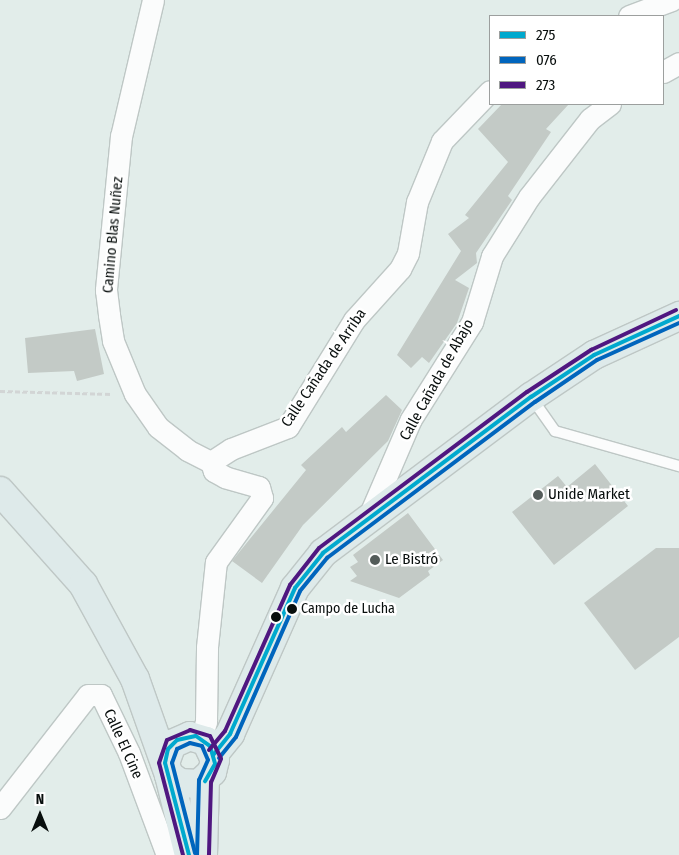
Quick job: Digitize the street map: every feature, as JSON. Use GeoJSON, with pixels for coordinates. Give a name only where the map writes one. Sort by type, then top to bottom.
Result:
{"type":"FeatureCollection","features":[{"type":"Feature","properties":{"kind":"main road"},"geometry":{"type":"LineString","coordinates":[[168,769],[172,744],[202,743],[230,734],[295,588],[323,552],[370,514],[531,396],[594,355],[679,316]]}},
{"type":"Feature","properties":{"kind":"main road"},"geometry":{"type":"LineString","coordinates":[[0,491],[82,584],[135,679],[168,769],[189,855]]}},
{"type":"Feature","properties":{"kind":"main road"},"geometry":{"type":"LineString","coordinates":[[135,679],[202,743],[212,772],[205,780],[186,785],[168,769]]}},
{"type":"Feature","properties":{"kind":"main road"},"geometry":{"type":"LineString","coordinates":[[203,855],[205,780]]}},
{"type":"Feature","properties":{"kind":"street","name":"Camino Blas Nuñez"},"geometry":{"type":"LineString","coordinates":[[153,0],[122,136],[106,290],[113,341],[135,394],[158,427],[186,450],[210,462]]}},
{"type":"Feature","properties":{"kind":"street"},"geometry":{"type":"LineString","coordinates":[[632,15],[672,0]]}},
{"type":"Feature","properties":{"kind":"street"},"geometry":{"type":"LineString","coordinates":[[664,71],[679,63]]}},
{"type":"Feature","properties":{"kind":"street","name":"Calle Cañada de Arriba"},"geometry":{"type":"LineString","coordinates":[[210,462],[231,449],[288,427],[354,320],[404,261],[417,202],[442,140],[489,92]]}},
{"type":"Feature","properties":{"kind":"street","name":"Calle Cañada de Abajo"},"geometry":{"type":"LineString","coordinates":[[370,514],[411,419],[472,322],[492,256],[529,197],[590,119],[609,105]]}},
{"type":"Feature","properties":{"kind":"street"},"geometry":{"type":"LineString","coordinates":[[202,743],[206,721],[207,647],[216,562],[262,498],[258,487],[225,477],[214,471],[210,462]]}},
{"type":"Feature","properties":{"kind":"street","name":"Calle El Cine"},"geometry":{"type":"LineString","coordinates":[[0,808],[88,695],[101,695],[129,753],[167,855]]}},
{"type":"Feature","properties":{"kind":"lane"},"geometry":{"type":"LineString","coordinates":[[531,396],[555,431],[679,466]]}},
{"type":"Feature","properties":{"kind":"path"},"geometry":{"type":"LineString","coordinates":[[0,391],[135,394]]}},
{"type":"Feature","properties":{"kind":"building"},"geometry":{"type":"Polygon","coordinates":[[[501,105],[568,105],[546,129],[551,132],[508,196],[512,200],[476,253],[477,263],[455,280],[469,288],[457,323],[429,363],[422,357],[411,368],[397,355],[461,251],[448,234],[469,218],[465,215],[508,162],[478,129],[501,105]]]}},
{"type":"Feature","properties":{"kind":"building"},"geometry":{"type":"Polygon","coordinates":[[[95,329],[104,374],[77,381],[74,371],[28,373],[25,338],[95,329]]]}},
{"type":"Feature","properties":{"kind":"building"},"geometry":{"type":"Polygon","coordinates":[[[386,395],[402,410],[388,441],[303,525],[262,583],[232,561],[306,470],[301,465],[342,427],[346,432],[386,395]]]}},
{"type":"Feature","properties":{"kind":"building"},"geometry":{"type":"Polygon","coordinates":[[[595,464],[628,506],[554,565],[512,512],[558,476],[567,487],[595,464]]]}},
{"type":"Feature","properties":{"kind":"building"},"geometry":{"type":"Polygon","coordinates":[[[408,513],[443,560],[428,571],[430,575],[399,598],[350,581],[357,576],[350,567],[358,562],[353,555],[408,513]]]}},
{"type":"Feature","properties":{"kind":"building"},"geometry":{"type":"Polygon","coordinates":[[[656,548],[679,548],[679,637],[635,670],[584,603],[656,548]]]}},
{"type":"Feature","properties":{"kind":"transit line","name":"273"},"geometry":{"type":"LineString","coordinates":[[209,750],[225,731],[290,585],[319,548],[527,392],[591,350],[676,310]]}},
{"type":"Feature","properties":{"kind":"transit line","name":"275"},"geometry":{"type":"LineString","coordinates":[[214,754],[230,734],[295,588],[323,553],[531,397],[594,355],[679,316]]}},
{"type":"Feature","properties":{"kind":"transit line","name":"076"},"geometry":{"type":"LineString","coordinates":[[219,758],[236,737],[300,591],[327,558],[535,402],[597,360],[679,323]]}},
{"type":"Feature","properties":{"kind":"transit line","name":"273"},"geometry":{"type":"LineString","coordinates":[[183,855],[159,763],[167,740],[190,730],[210,736],[221,759],[211,782],[209,855]]}},
{"type":"Feature","properties":{"kind":"transit line","name":"275"},"geometry":{"type":"LineString","coordinates":[[189,855],[165,763],[168,749],[177,740],[196,736],[210,746],[215,764],[205,781]]}},
{"type":"Feature","properties":{"kind":"transit line","name":"076"},"geometry":{"type":"LineString","coordinates":[[195,853],[172,763],[177,749],[190,743],[202,746],[208,760],[199,780],[197,855]]}},
{"type":"Feature","properties":{"kind":"place","name":"Unide Market"},"geometry":{"type":"Point","coordinates":[538,495]}},
{"type":"Feature","properties":{"kind":"place","name":"Le Bistró"},"geometry":{"type":"Point","coordinates":[375,560]}},
{"type":"Feature","properties":{"kind":"place","name":"Campo de Lucha"},"geometry":{"type":"Point","coordinates":[292,609]}}]}
